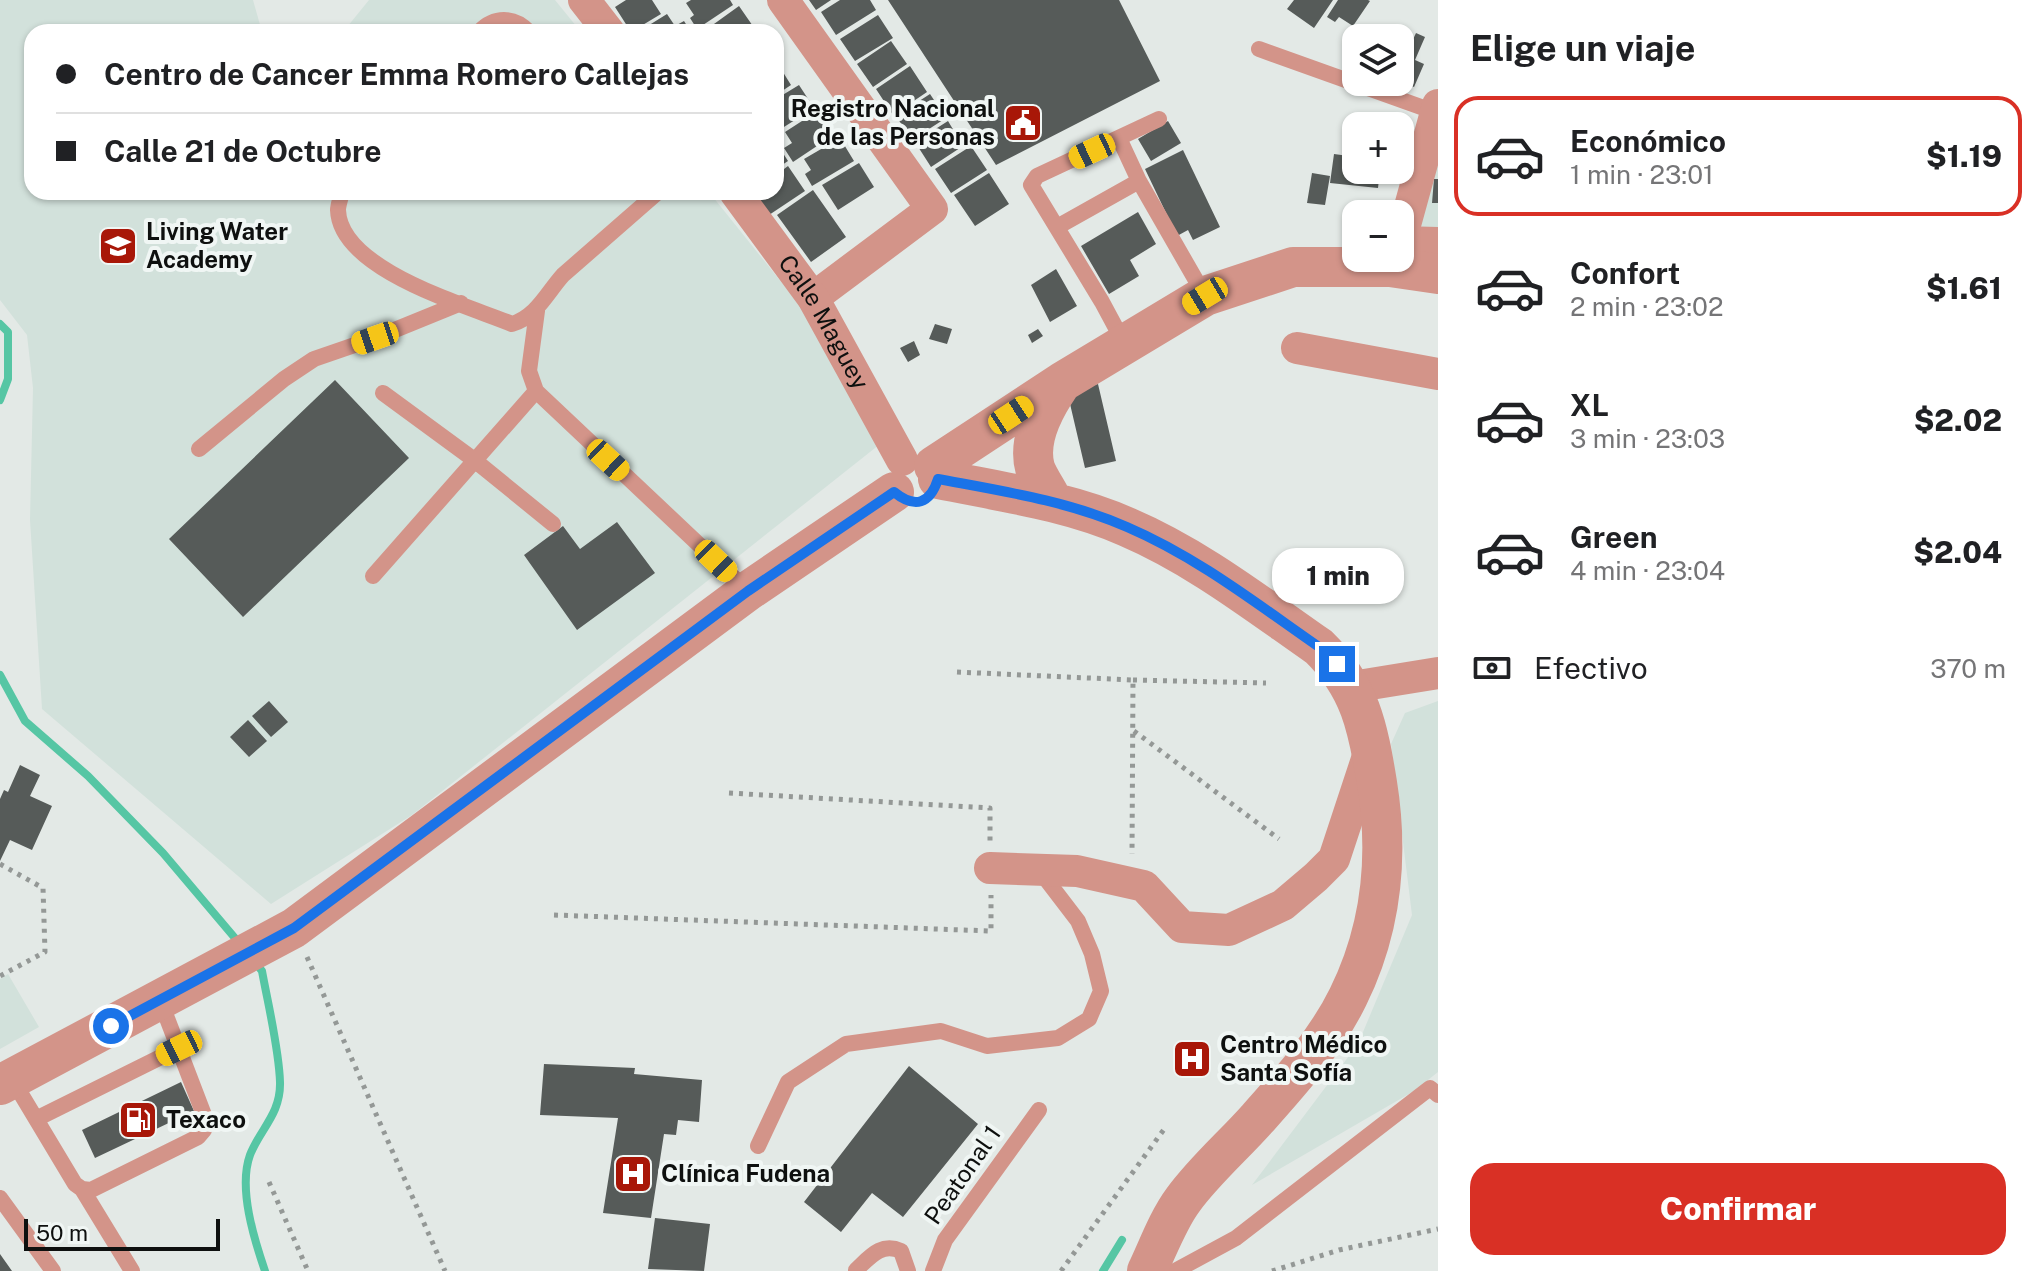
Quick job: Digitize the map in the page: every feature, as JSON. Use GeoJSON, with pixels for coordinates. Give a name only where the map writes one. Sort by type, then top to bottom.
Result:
{"type":"FeatureCollection","features":[{"type":"Feature","properties":{"kind":"street"},"geometry":{"type":"LineString","coordinates":[[584,0],[603,24]]}},
{"type":"Feature","properties":{"kind":"street"},"geometry":{"type":"LineString","coordinates":[[783,0],[932,209],[813,298]]}},
{"type":"Feature","properties":{"kind":"street"},"geometry":{"type":"LineString","coordinates":[[1411,200],[1436,109]]}},
{"type":"Feature","properties":{"kind":"street","name":"Calle Maguey"},"geometry":{"type":"LineString","coordinates":[[741,200],[813,298],[917,474]]}},
{"type":"Feature","properties":{"kind":"street"},"geometry":{"type":"LineString","coordinates":[[1414,248],[1438,243]]}},
{"type":"Feature","properties":{"kind":"street"},"geometry":{"type":"LineString","coordinates":[[6,1082],[263,945],[748,591],[917,474],[1062,382],[1205,296],[1293,267],[1342,260]]}},
{"type":"Feature","properties":{"kind":"street"},"geometry":{"type":"LineString","coordinates":[[1414,261],[1438,274]]}},
{"type":"Feature","properties":{"kind":"street"},"geometry":{"type":"LineString","coordinates":[[1297,348],[1438,374]]}},
{"type":"Feature","properties":{"kind":"street"},"geometry":{"type":"LineString","coordinates":[[1053,502],[1035,466],[1035,439],[1044,409],[1062,382]]}},
{"type":"Feature","properties":{"kind":"street"},"geometry":{"type":"LineString","coordinates":[[917,474],[1053,502],[1127,526],[1194,561],[1319,647],[1337,664],[1352,687],[1371,747],[1383,841],[1382,883],[1375,924],[1348,998],[1306,1062],[1182,1201],[1147,1271]]}},
{"type":"Feature","properties":{"kind":"street"},"geometry":{"type":"LineString","coordinates":[[1352,687],[1438,673]]}},
{"type":"Feature","properties":{"kind":"street"},"geometry":{"type":"LineString","coordinates":[[990,868],[1077,871],[1144,886],[1182,927],[1229,930],[1283,905],[1334,859],[1371,747]]}},
{"type":"Feature","properties":{"kind":"lane"},"geometry":{"type":"LineString","coordinates":[[488,24],[502,18],[521,24]]}},
{"type":"Feature","properties":{"kind":"lane"},"geometry":{"type":"LineString","coordinates":[[1259,49],[1436,109]]}},
{"type":"Feature","properties":{"kind":"lane"},"geometry":{"type":"LineString","coordinates":[[1125,345],[1031,185],[1033,180],[1159,119]]}},
{"type":"Feature","properties":{"kind":"lane"},"geometry":{"type":"LineString","coordinates":[[1119,138],[1139,181],[1205,296]]}},
{"type":"Feature","properties":{"kind":"lane"},"geometry":{"type":"LineString","coordinates":[[1057,227],[1139,181]]}},
{"type":"Feature","properties":{"kind":"lane"},"geometry":{"type":"LineString","coordinates":[[340,200],[338,211],[346,233],[354,246],[372,262],[408,282],[512,324],[537,311]]}},
{"type":"Feature","properties":{"kind":"lane"},"geometry":{"type":"LineString","coordinates":[[649,200],[549,290],[537,311],[529,371],[536,391],[748,591]]}},
{"type":"Feature","properties":{"kind":"lane"},"geometry":{"type":"LineString","coordinates":[[199,449],[284,379],[314,359],[461,303]]}},
{"type":"Feature","properties":{"kind":"lane"},"geometry":{"type":"LineString","coordinates":[[373,576],[536,391]]}},
{"type":"Feature","properties":{"kind":"lane"},"geometry":{"type":"LineString","coordinates":[[383,393],[473,459],[553,524]]}},
{"type":"Feature","properties":{"kind":"lane"},"geometry":{"type":"LineString","coordinates":[[758,1146],[788,1082],[846,1044],[941,1031],[987,1046],[1058,1038],[1089,1019],[1101,991],[1092,954],[1078,921],[1039,870]]}},
{"type":"Feature","properties":{"kind":"lane"},"geometry":{"type":"LineString","coordinates":[[82,1189],[91,1190],[198,1137],[204,1130],[206,1120],[160,1000]]}},
{"type":"Feature","properties":{"kind":"lane"},"geometry":{"type":"LineString","coordinates":[[36,1119],[179,1048]]}},
{"type":"Feature","properties":{"kind":"lane"},"geometry":{"type":"LineString","coordinates":[[6,1082],[36,1119],[132,1271]]}},
{"type":"Feature","properties":{"kind":"lane"},"geometry":{"type":"LineString","coordinates":[[1175,1271],[1236,1238],[1435,1088]]}},
{"type":"Feature","properties":{"kind":"lane","name":"Peatonal 1"},"geometry":{"type":"LineString","coordinates":[[933,1271],[945,1240],[1039,1110]]}},
{"type":"Feature","properties":{"kind":"lane"},"geometry":{"type":"LineString","coordinates":[[0,1198],[53,1271]]}},
{"type":"Feature","properties":{"kind":"lane"},"geometry":{"type":"LineString","coordinates":[[856,1270],[879,1249],[891,1247],[901,1251],[908,1271]]}},
{"type":"Feature","properties":{"kind":"path"},"geometry":{"type":"LineString","coordinates":[[957,672],[1266,683]]}},
{"type":"Feature","properties":{"kind":"path"},"geometry":{"type":"LineString","coordinates":[[1132,883],[1133,680]]}},
{"type":"Feature","properties":{"kind":"path"},"geometry":{"type":"LineString","coordinates":[[1133,730],[1279,839]]}},
{"type":"Feature","properties":{"kind":"path"},"geometry":{"type":"LineString","coordinates":[[554,915],[991,931],[990,808],[729,793]]}},
{"type":"Feature","properties":{"kind":"path"},"geometry":{"type":"LineString","coordinates":[[0,864],[43,888],[45,952],[0,976]]}},
{"type":"Feature","properties":{"kind":"path"},"geometry":{"type":"LineString","coordinates":[[263,945],[445,1271]]}},
{"type":"Feature","properties":{"kind":"path"},"geometry":{"type":"LineString","coordinates":[[1061,1271],[1165,1128]]}},
{"type":"Feature","properties":{"kind":"path"},"geometry":{"type":"LineString","coordinates":[[269,1182],[308,1271]]}},
{"type":"Feature","properties":{"kind":"path"},"geometry":{"type":"LineString","coordinates":[[1272,1271],[1339,1250],[1438,1229]]}},
{"type":"Feature","properties":{"kind":"shaded area"},"geometry":{"type":"Polygon","coordinates":[[[0,0],[253,0],[260,24],[24,24],[24,200],[715,200],[899,429],[412,815],[271,904],[42,709],[30,520],[33,388],[27,335],[0,300],[0,0]]]}},
{"type":"Feature","properties":{"kind":"shaded area"},"geometry":{"type":"Polygon","coordinates":[[[369,0],[555,0],[574,24],[350,24],[369,0]]]}},
{"type":"Feature","properties":{"kind":"shaded area"},"geometry":{"type":"Polygon","coordinates":[[[1438,142],[1438,231],[1414,232],[1438,142]]]}},
{"type":"Feature","properties":{"kind":"shaded area"},"geometry":{"type":"Polygon","coordinates":[[[1438,701],[1438,1072],[1414,1091],[1252,1185],[1358,1044],[1412,915],[1391,744],[1405,713],[1438,701]]]}},
{"type":"Feature","properties":{"kind":"shaded area"},"geometry":{"type":"Polygon","coordinates":[[[8,974],[39,1027],[0,1049],[0,979],[8,974]]]}},
{"type":"Feature","properties":{"kind":"building"},"geometry":{"type":"Polygon","coordinates":[[[626,0],[652,0],[661,14],[644,24],[626,24],[615,7],[626,0]]]}},
{"type":"Feature","properties":{"kind":"building"},"geometry":{"type":"Polygon","coordinates":[[[691,0],[730,0],[733,5],[704,24],[694,24],[690,18],[694,15],[686,3],[691,0]]]}},
{"type":"Feature","properties":{"kind":"building"},"geometry":{"type":"Polygon","coordinates":[[[809,0],[831,0],[816,10],[809,0]]]}},
{"type":"Feature","properties":{"kind":"building"},"geometry":{"type":"Polygon","coordinates":[[[840,0],[870,0],[876,10],[836,35],[821,12],[840,0]]]}},
{"type":"Feature","properties":{"kind":"building","name":"Registro Nacional de las Personas"},"geometry":{"type":"Polygon","coordinates":[[[888,0],[1119,0],[1160,81],[996,165],[888,0]]]}},
{"type":"Feature","properties":{"kind":"building"},"geometry":{"type":"Polygon","coordinates":[[[1294,0],[1333,0],[1314,28],[1287,9],[1294,0]]]}},
{"type":"Feature","properties":{"kind":"building"},"geometry":{"type":"Polygon","coordinates":[[[1338,0],[1370,1],[1354,24],[1339,17],[1335,22],[1327,17],[1338,0]]]}},
{"type":"Feature","properties":{"kind":"building"},"geometry":{"type":"Polygon","coordinates":[[[739,6],[751,24],[714,24],[739,6]]]}},
{"type":"Feature","properties":{"kind":"building"},"geometry":{"type":"Polygon","coordinates":[[[667,14],[674,24],[651,24],[667,14]]]}},
{"type":"Feature","properties":{"kind":"building"},"geometry":{"type":"Polygon","coordinates":[[[878,15],[893,38],[855,61],[840,39],[878,15]]]}},
{"type":"Feature","properties":{"kind":"building"},"geometry":{"type":"Polygon","coordinates":[[[1416,33],[1425,37],[1415,60],[1424,64],[1414,87],[1414,37],[1416,33]]]}},
{"type":"Feature","properties":{"kind":"building"},"geometry":{"type":"Polygon","coordinates":[[[891,41],[907,64],[873,87],[857,64],[891,41]]]}},
{"type":"Feature","properties":{"kind":"building"},"geometry":{"type":"Polygon","coordinates":[[[910,66],[927,92],[893,115],[876,89],[910,66]]]}},
{"type":"Feature","properties":{"kind":"building"},"geometry":{"type":"Polygon","coordinates":[[[784,74],[791,85],[784,90],[784,74]]]}},
{"type":"Feature","properties":{"kind":"building"},"geometry":{"type":"Polygon","coordinates":[[[799,85],[814,108],[784,127],[784,94],[799,85]]]}},
{"type":"Feature","properties":{"kind":"building"},"geometry":{"type":"Polygon","coordinates":[[[930,94],[946,118],[912,140],[896,116],[930,94]]]}},
{"type":"Feature","properties":{"kind":"building"},"geometry":{"type":"Polygon","coordinates":[[[819,110],[835,134],[793,162],[784,148],[792,143],[785,132],[819,110]]]}},
{"type":"Feature","properties":{"kind":"building"},"geometry":{"type":"Polygon","coordinates":[[[948,121],[963,146],[931,167],[915,142],[948,121]]]}},
{"type":"Feature","properties":{"kind":"building"},"geometry":{"type":"Polygon","coordinates":[[[1168,121],[1181,143],[1151,161],[1138,139],[1168,121]]]}},
{"type":"Feature","properties":{"kind":"building"},"geometry":{"type":"Polygon","coordinates":[[[840,138],[854,161],[812,186],[805,174],[811,170],[804,159],[840,138]]]}},
{"type":"Feature","properties":{"kind":"building"},"geometry":{"type":"Polygon","coordinates":[[[971,146],[987,170],[951,193],[935,169],[971,146]]]}},
{"type":"Feature","properties":{"kind":"building"},"geometry":{"type":"Polygon","coordinates":[[[1183,150],[1220,227],[1193,240],[1188,230],[1177,236],[1145,169],[1183,150]]]}},
{"type":"Feature","properties":{"kind":"building"},"geometry":{"type":"Polygon","coordinates":[[[1334,154],[1342,155],[1342,184],[1378,184],[1378,188],[1330,183],[1334,154]]]}},
{"type":"Feature","properties":{"kind":"building"},"geometry":{"type":"Polygon","coordinates":[[[859,163],[874,187],[838,210],[822,185],[859,163]]]}},
{"type":"Feature","properties":{"kind":"building"},"geometry":{"type":"Polygon","coordinates":[[[788,166],[805,191],[769,215],[759,200],[784,200],[784,169],[788,166]]]}},
{"type":"Feature","properties":{"kind":"building"},"geometry":{"type":"Polygon","coordinates":[[[989,173],[1009,204],[975,226],[954,195],[989,173]]]}},
{"type":"Feature","properties":{"kind":"building"},"geometry":{"type":"Polygon","coordinates":[[[1312,173],[1330,176],[1325,205],[1307,203],[1312,173]]]}},
{"type":"Feature","properties":{"kind":"building"},"geometry":{"type":"Polygon","coordinates":[[[1434,179],[1438,179],[1438,203],[1432,203],[1434,179]]]}},
{"type":"Feature","properties":{"kind":"building"},"geometry":{"type":"Polygon","coordinates":[[[813,190],[846,237],[811,262],[777,215],[813,190]]]}},
{"type":"Feature","properties":{"kind":"building"},"geometry":{"type":"Polygon","coordinates":[[[1138,212],[1156,244],[1130,260],[1139,276],[1109,294],[1081,246],[1138,212]]]}},
{"type":"Feature","properties":{"kind":"building"},"geometry":{"type":"Polygon","coordinates":[[[1056,269],[1077,306],[1050,322],[1031,285],[1056,269]]]}},
{"type":"Feature","properties":{"kind":"building"},"geometry":{"type":"Polygon","coordinates":[[[935,324],[952,329],[947,344],[929,339],[935,324]]]}},
{"type":"Feature","properties":{"kind":"building"},"geometry":{"type":"Polygon","coordinates":[[[1038,329],[1043,336],[1032,343],[1028,335],[1038,329]]]}},
{"type":"Feature","properties":{"kind":"building"},"geometry":{"type":"Polygon","coordinates":[[[914,341],[920,355],[908,362],[900,348],[914,341]]]}},
{"type":"Feature","properties":{"kind":"building"},"geometry":{"type":"Polygon","coordinates":[[[335,380],[409,458],[243,617],[169,539],[335,380]]]}},
{"type":"Feature","properties":{"kind":"building"},"geometry":{"type":"Polygon","coordinates":[[[1098,384],[1116,461],[1085,468],[1067,391],[1098,384]]]}},
{"type":"Feature","properties":{"kind":"building"},"geometry":{"type":"Polygon","coordinates":[[[617,522],[655,573],[577,630],[524,555],[563,526],[580,549],[617,522]]]}},
{"type":"Feature","properties":{"kind":"building"},"geometry":{"type":"Polygon","coordinates":[[[269,701],[288,722],[271,737],[252,716],[269,701]]]}},
{"type":"Feature","properties":{"kind":"building"},"geometry":{"type":"Polygon","coordinates":[[[248,720],[267,741],[249,757],[230,737],[248,720]]]}},
{"type":"Feature","properties":{"kind":"building"},"geometry":{"type":"Polygon","coordinates":[[[20,765],[40,775],[30,796],[52,806],[32,850],[10,840],[0,861],[0,799],[4,790],[8,792],[20,765]]]}},
{"type":"Feature","properties":{"kind":"building","name":"Clínica Fudena"},"geometry":{"type":"Polygon","coordinates":[[[544,1064],[635,1068],[634,1074],[702,1080],[699,1122],[678,1120],[676,1135],[664,1134],[651,1218],[603,1213],[618,1118],[540,1115],[544,1064]]]}},
{"type":"Feature","properties":{"kind":"building"},"geometry":{"type":"Polygon","coordinates":[[[909,1066],[978,1124],[903,1217],[872,1193],[841,1232],[804,1202],[909,1066]]]}},
{"type":"Feature","properties":{"kind":"building","name":"Texaco"},"geometry":{"type":"Polygon","coordinates":[[[181,1082],[194,1111],[95,1158],[82,1130],[181,1082]]]}},
{"type":"Feature","properties":{"kind":"building","name":"Clínica Fudena"},"geometry":{"type":"Polygon","coordinates":[[[655,1218],[710,1224],[704,1271],[648,1269],[655,1218]]]}},
{"type":"Feature","properties":{"kind":"building"},"geometry":{"type":"Polygon","coordinates":[[[0,1254],[12,1271],[0,1271],[0,1254]]]}},
{"type":"Feature","properties":{"kind":"waterway"},"geometry":{"type":"LineString","coordinates":[[0,324],[8,332],[8,379],[0,400]]}},
{"type":"Feature","properties":{"kind":"waterway"},"geometry":{"type":"LineString","coordinates":[[0,675],[25,721],[88,776],[163,853],[240,944]]}},
{"type":"Feature","properties":{"kind":"waterway"},"geometry":{"type":"LineString","coordinates":[[254,961],[262,971],[280,1082],[277,1103],[254,1146],[247,1168],[249,1213],[265,1271]]}},
{"type":"Feature","properties":{"kind":"waterway"},"geometry":{"type":"LineString","coordinates":[[1103,1271],[1122,1240]]}},
{"type":"Feature","properties":{"kind":"place","name":"Registro Nacional de las Personas"},"geometry":{"type":"Point","coordinates":[1023,123]}},
{"type":"Feature","properties":{"kind":"place","name":"Living Water Academy"},"geometry":{"type":"Point","coordinates":[118,246]}},
{"type":"Feature","properties":{"kind":"place","name":"Centro Médico Santa Sofía"},"geometry":{"type":"Point","coordinates":[1192,1059]}},
{"type":"Feature","properties":{"kind":"place","name":"Texaco"},"geometry":{"type":"Point","coordinates":[138,1120]}},
{"type":"Feature","properties":{"kind":"place","name":"Clínica Fudena"},"geometry":{"type":"Point","coordinates":[633,1174]}},
{"type":"Feature","properties":{"kind":"route"},"geometry":{"type":"LineString","coordinates":[[111,1026],[294,928],[748,591],[894,492],[906,501],[921,502],[934,493],[938,479],[1053,502],[1127,526],[1194,561],[1319,647],[1337,664]]}}]}
